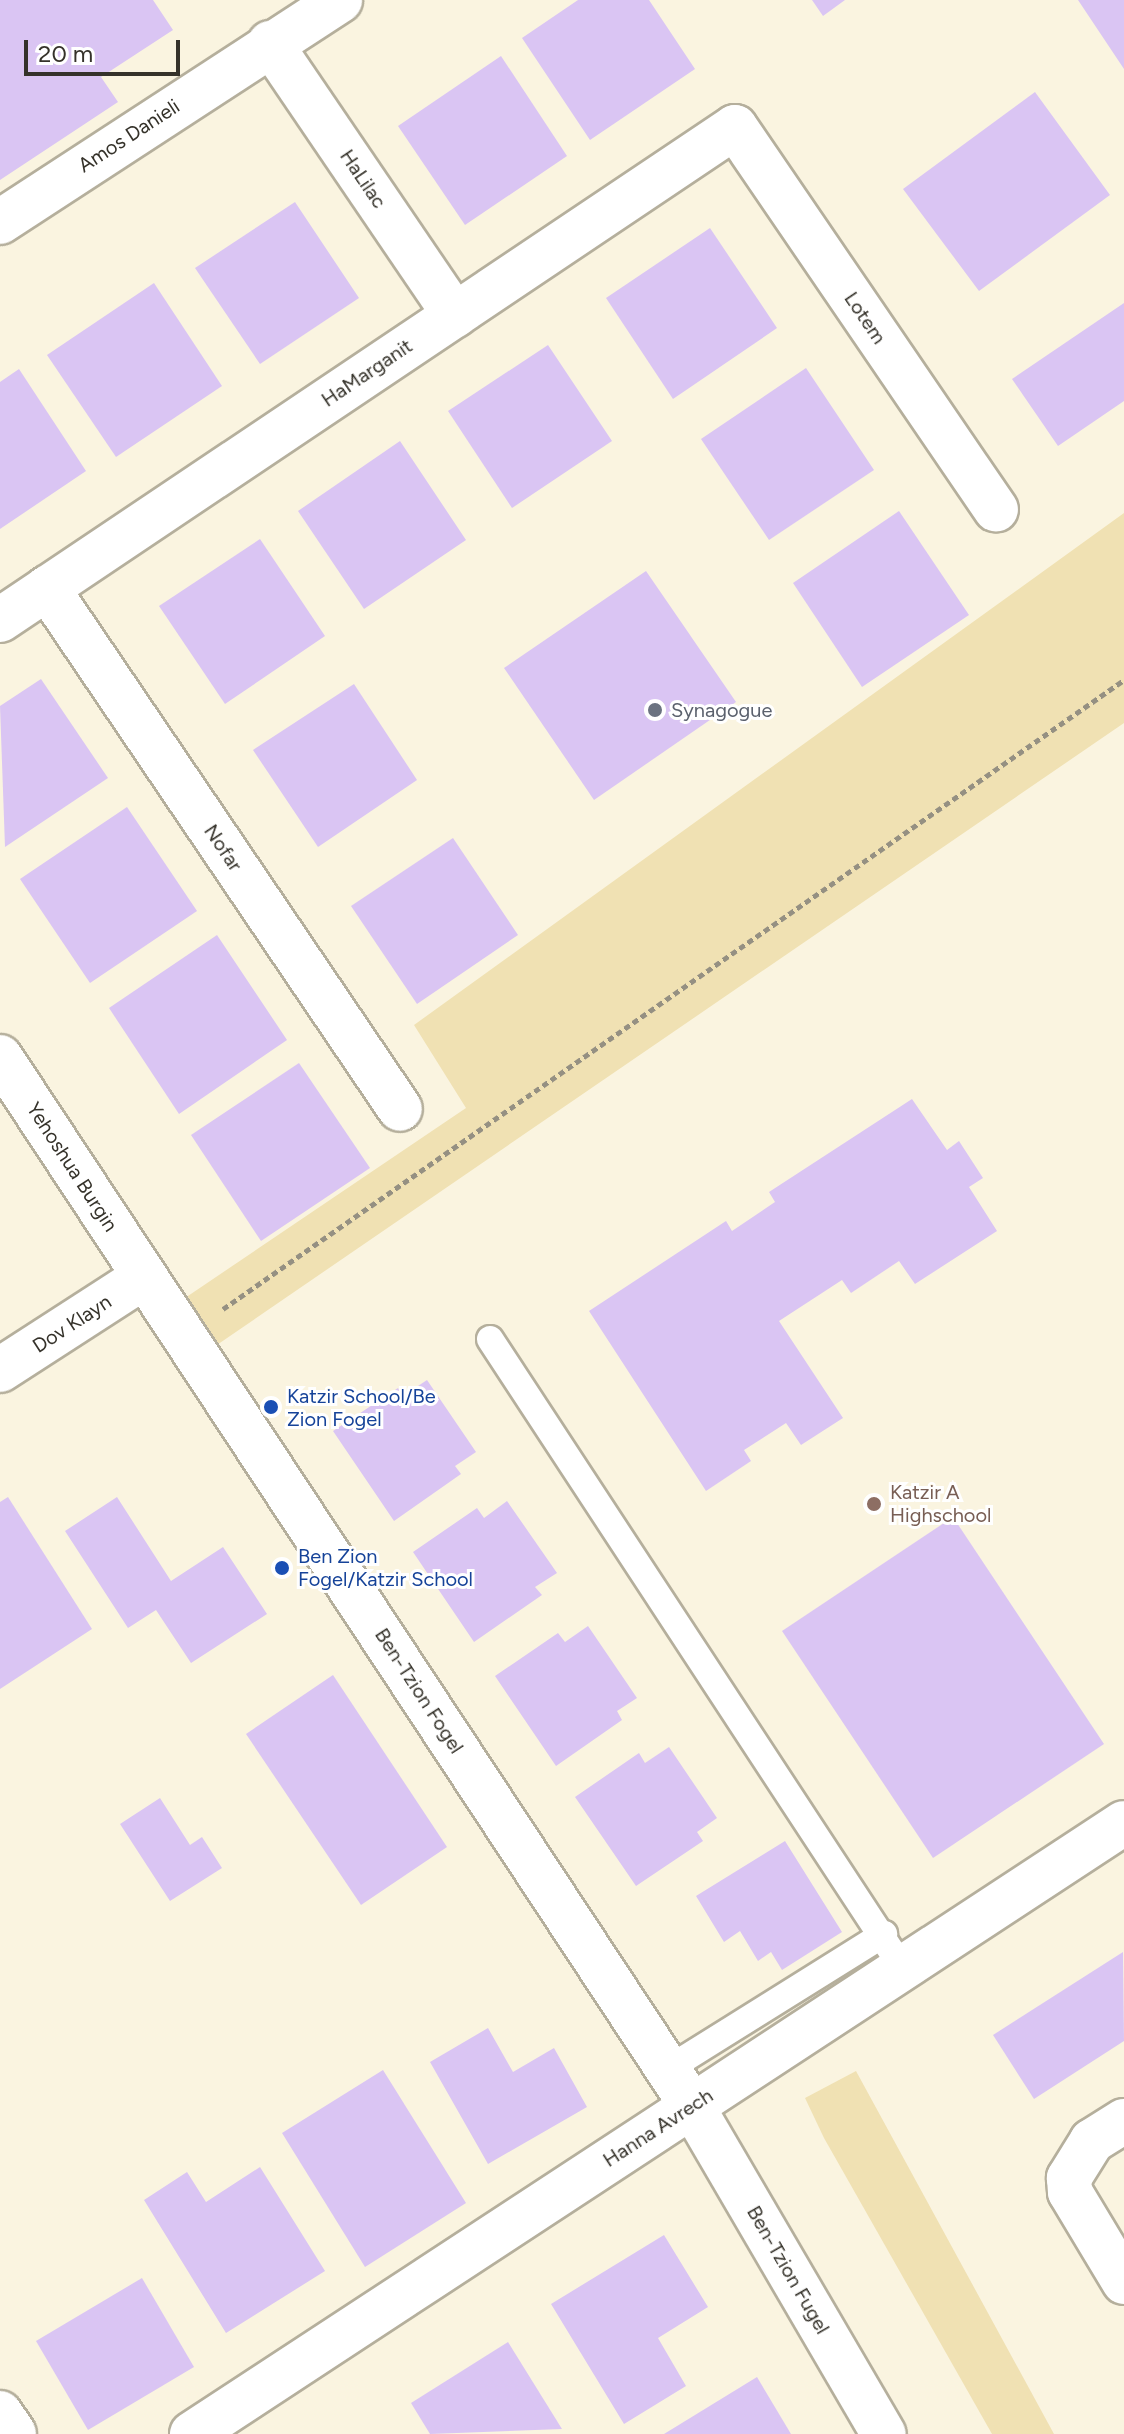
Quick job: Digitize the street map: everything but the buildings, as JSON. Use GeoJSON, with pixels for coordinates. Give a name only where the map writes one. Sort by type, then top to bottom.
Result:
{"type":"FeatureCollection","features":[{"type":"Feature","properties":{"kind":"street","name":"Amos Danieli"},"geometry":{"type":"LineString","coordinates":[[0,222],[340,0]]}},
{"type":"Feature","properties":{"kind":"street","name":"HaLilac"},"geometry":{"type":"LineString","coordinates":[[270,43],[455,315]]}},
{"type":"Feature","properties":{"kind":"street","name":"HaMarganit"},"geometry":{"type":"LineString","coordinates":[[0,620],[735,127]]}},
{"type":"Feature","properties":{"kind":"street","name":"Lotem"},"geometry":{"type":"LineString","coordinates":[[735,127],[996,509]]}},
{"type":"Feature","properties":{"kind":"street","name":"Nofar"},"geometry":{"type":"LineString","coordinates":[[47,588],[400,1109]]}},
{"type":"Feature","properties":{"kind":"street","name":"Yehoshua Burgin"},"geometry":{"type":"LineString","coordinates":[[0,1057],[144,1277]]}},
{"type":"Feature","properties":{"kind":"street","name":"Ben-Tzion Fogel"},"geometry":{"type":"LineString","coordinates":[[144,1277],[186,1335],[692,2106]]}},
{"type":"Feature","properties":{"kind":"street","name":"Dov Klayn"},"geometry":{"type":"LineString","coordinates":[[0,1370],[144,1277]]}},
{"type":"Feature","properties":{"kind":"street","name":"Hanna Avrech"},"geometry":{"type":"LineString","coordinates":[[192,2434],[692,2106],[894,1951],[1124,1823]]}},
{"type":"Feature","properties":{"kind":"street","name":"Ben-Tzion Fugel"},"geometry":{"type":"LineString","coordinates":[[692,2106],[884,2434]]}},
{"type":"Feature","properties":{"kind":"street"},"geometry":{"type":"LineString","coordinates":[[1124,2121],[1092,2141],[1069,2178],[1070,2192],[1124,2282]]}},
{"type":"Feature","properties":{"kind":"street"},"geometry":{"type":"LineString","coordinates":[[0,2413],[14,2434]]}},
{"type":"Feature","properties":{"kind":"lane"},"geometry":{"type":"LineString","coordinates":[[490,1339],[894,1951],[668,2069]]}},
{"type":"Feature","properties":{"kind":"path"},"geometry":{"type":"LineString","coordinates":[[186,1335],[1124,680]]}},
{"type":"Feature","properties":{"kind":"shaded area"},"geometry":{"type":"Polygon","coordinates":[[[1124,513],[1124,723],[211,1349],[182,1300],[466,1108],[414,1025],[1124,513]]]}},
{"type":"Feature","properties":{"kind":"shaded area"},"geometry":{"type":"Polygon","coordinates":[[[856,2071],[1054,2434],[992,2434],[824,2138],[805,2098],[856,2071]]]}},
{"type":"Feature","properties":{"kind":"place","name":"Synagogue"},"geometry":{"type":"Point","coordinates":[655,710]}},
{"type":"Feature","properties":{"kind":"place","name":"Katzir School/Be Zion Fogel"},"geometry":{"type":"Point","coordinates":[271,1407]}},
{"type":"Feature","properties":{"kind":"place","name":"Katzir A Highschool"},"geometry":{"type":"Point","coordinates":[874,1504]}},
{"type":"Feature","properties":{"kind":"place","name":"Ben Zion Fogel/Katzir School"},"geometry":{"type":"Point","coordinates":[282,1568]}}]}
